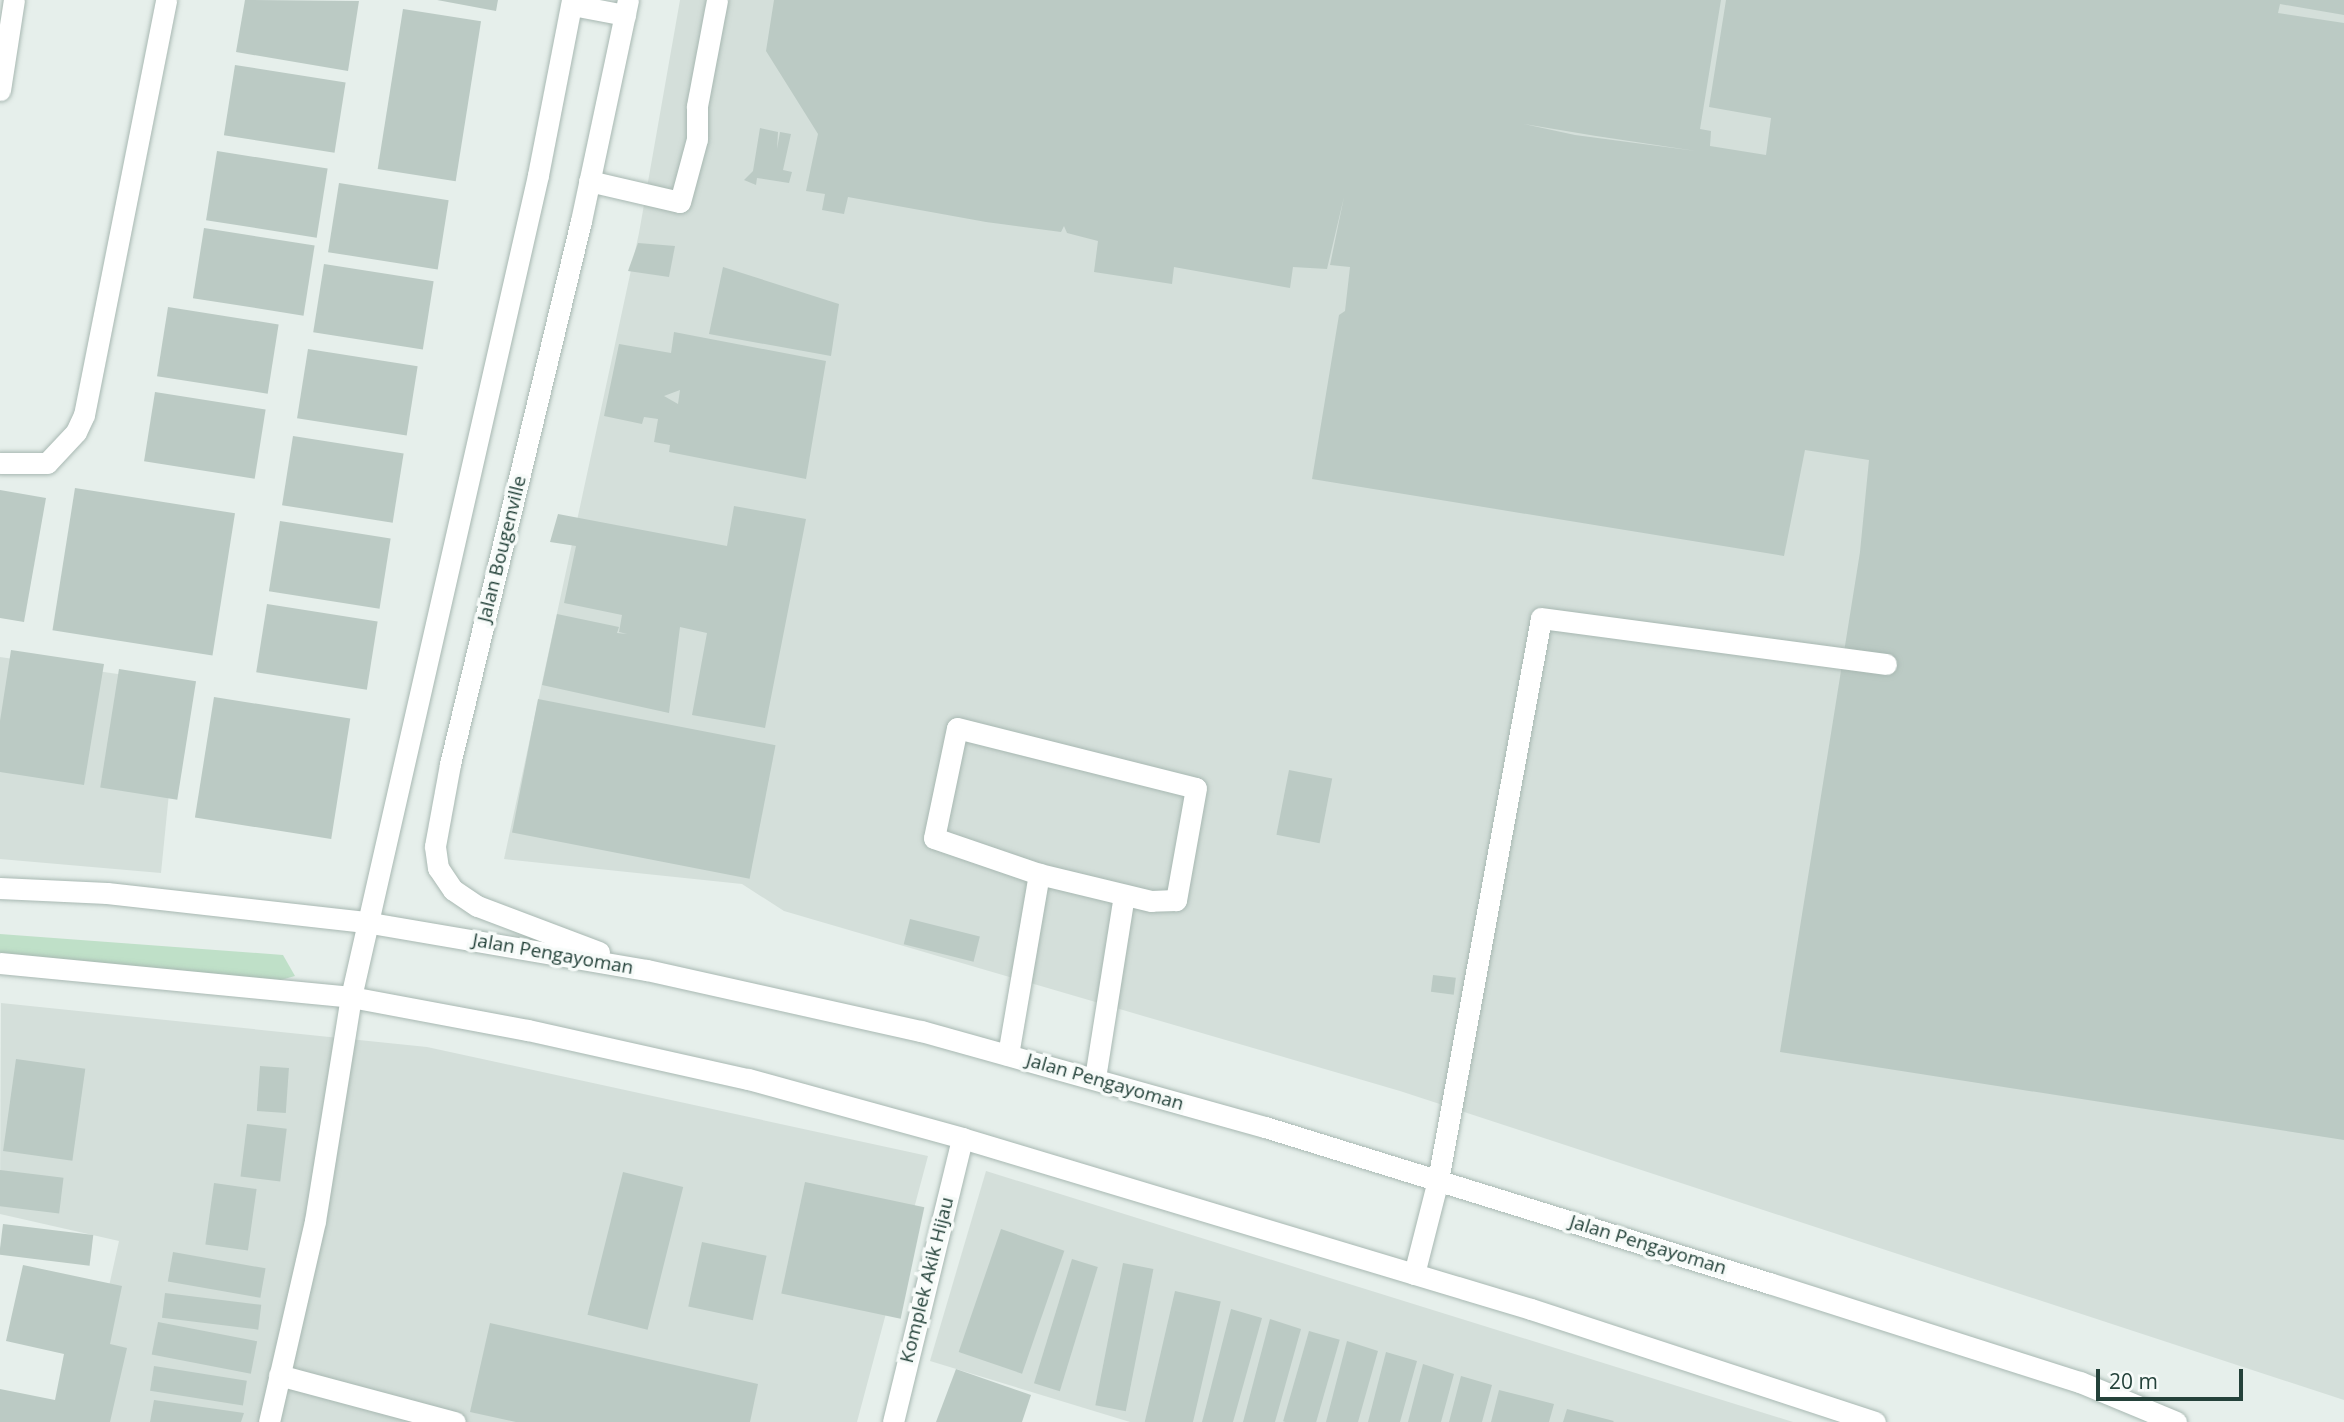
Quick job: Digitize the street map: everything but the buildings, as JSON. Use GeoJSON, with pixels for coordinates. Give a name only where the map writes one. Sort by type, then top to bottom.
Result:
{"type":"FeatureCollection","features":[{"type":"Feature","properties":{"kind":"street"},"geometry":{"type":"LineString","coordinates":[[0,90],[14,0]]}},
{"type":"Feature","properties":{"kind":"street"},"geometry":{"type":"LineString","coordinates":[[0,463],[47,463],[76,432],[84,415],[166,0]]}},
{"type":"Feature","properties":{"kind":"street"},"geometry":{"type":"LineString","coordinates":[[589,181],[680,202],[697,139],[697,106],[716,0]]}},
{"type":"Feature","properties":{"kind":"street"},"geometry":{"type":"LineString","coordinates":[[269,1422],[315,1221],[365,922],[538,175],[572,2],[627,8]]}},
{"type":"Feature","properties":{"kind":"street","name":"Jalan Bougenville"},"geometry":{"type":"LineString","coordinates":[[627,8],[589,181],[450,764],[435,846],[439,868],[453,890],[477,906],[647,970]]}},
{"type":"Feature","properties":{"kind":"street"},"geometry":{"type":"LineString","coordinates":[[1414,1274],[1438,1180],[1541,618],[1886,664]]}},
{"type":"Feature","properties":{"kind":"street"},"geometry":{"type":"LineString","coordinates":[[957,728],[1196,788],[1175,900],[1124,895],[1039,874],[934,838],[957,728]]}},
{"type":"Feature","properties":{"kind":"street"},"geometry":{"type":"LineString","coordinates":[[1008,1055],[1039,874]]}},
{"type":"Feature","properties":{"kind":"street","name":"Jalan Pengayoman"},"geometry":{"type":"LineString","coordinates":[[0,888],[121,895],[365,922],[647,970],[1008,1055],[1095,1078],[1438,1180],[2080,1382],[2176,1422]]}},
{"type":"Feature","properties":{"kind":"street"},"geometry":{"type":"LineString","coordinates":[[1095,1078],[1124,895]]}},
{"type":"Feature","properties":{"kind":"street"},"geometry":{"type":"LineString","coordinates":[[0,963],[351,997],[528,1030],[748,1079],[962,1138],[1414,1274],[1875,1422]]}},
{"type":"Feature","properties":{"kind":"street","name":"Komplek Akik Hijau"},"geometry":{"type":"LineString","coordinates":[[893,1422],[962,1138]]}},
{"type":"Feature","properties":{"kind":"street"},"geometry":{"type":"LineString","coordinates":[[279,1375],[455,1422]]}},
{"type":"Feature","properties":{"kind":"shaded area"},"geometry":{"type":"Polygon","coordinates":[[[680,0],[2344,0],[2344,1400],[1400,1091],[784,911],[742,884],[504,859],[639,233],[680,0]]]}},
{"type":"Feature","properties":{"kind":"shaded area"},"geometry":{"type":"Polygon","coordinates":[[[0,657],[180,683],[161,873],[0,859],[0,657]]]}},
{"type":"Feature","properties":{"kind":"shaded area"},"geometry":{"type":"Polygon","coordinates":[[[1,1003],[427,1047],[928,1156],[857,1422],[79,1422],[119,1241],[0,1214],[1,1003]]]}},
{"type":"Feature","properties":{"kind":"shaded area"},"geometry":{"type":"Polygon","coordinates":[[[986,1171],[1793,1422],[1130,1422],[930,1361],[986,1171]]]}},
{"type":"Feature","properties":{"kind":"green space"},"geometry":{"type":"Polygon","coordinates":[[[0,934],[283,955],[295,976],[270,983],[0,958],[0,934]]]}}]}
